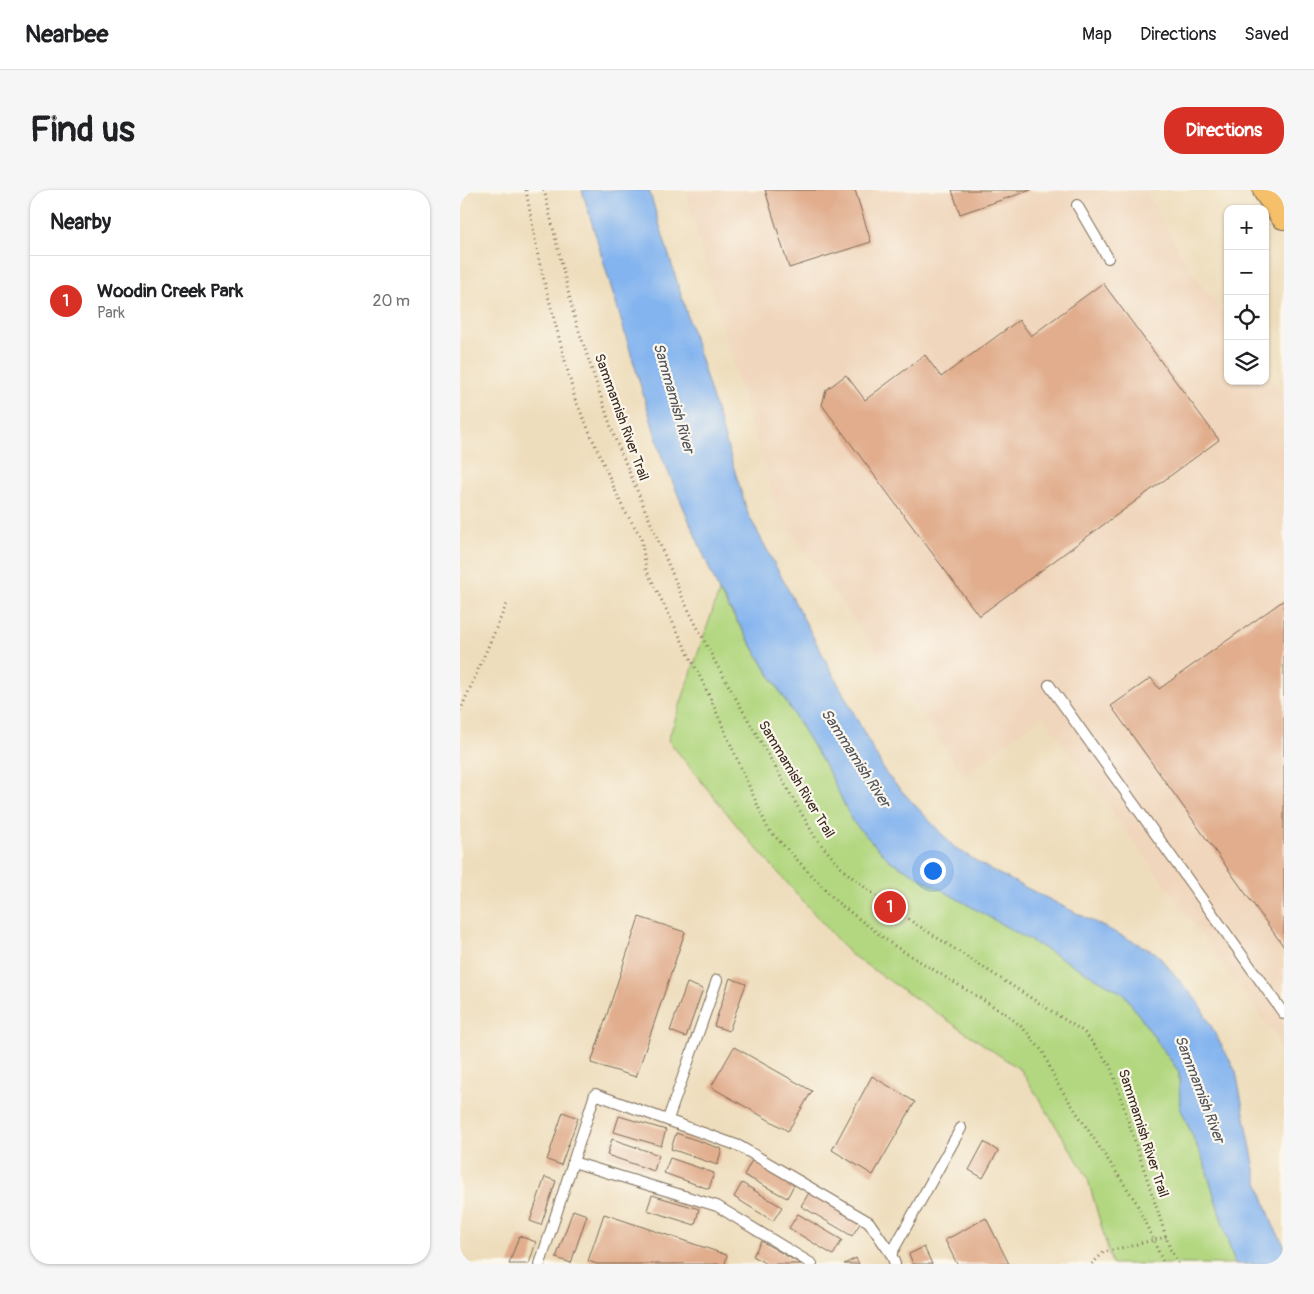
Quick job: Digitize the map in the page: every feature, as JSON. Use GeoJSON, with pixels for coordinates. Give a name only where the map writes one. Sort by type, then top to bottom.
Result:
{"type":"FeatureCollection","features":[{"type":"Feature","properties":{"kind":"main road"},"geometry":{"type":"LineString","coordinates":[[1267,190],[1284,215]]}},
{"type":"Feature","properties":{"kind":"lane"},"geometry":{"type":"LineString","coordinates":[[1077,205],[1108,258]]}},
{"type":"Feature","properties":{"kind":"lane"},"geometry":{"type":"LineString","coordinates":[[1049,685],[1284,1014]]}},
{"type":"Feature","properties":{"kind":"lane"},"geometry":{"type":"LineString","coordinates":[[668,1119],[717,980]]}},
{"type":"Feature","properties":{"kind":"lane"},"geometry":{"type":"LineString","coordinates":[[540,1264],[596,1094],[739,1146],[869,1222],[896,1264]]}},
{"type":"Feature","properties":{"kind":"lane"},"geometry":{"type":"LineString","coordinates":[[891,1254],[960,1128]]}},
{"type":"Feature","properties":{"kind":"lane"},"geometry":{"type":"LineString","coordinates":[[573,1162],[717,1206],[812,1264]]}},
{"type":"Feature","properties":{"kind":"path"},"geometry":{"type":"LineString","coordinates":[[526,190],[539,261],[575,400],[622,508],[641,537],[646,570],[708,693],[768,829],[837,902],[893,946],[921,961],[935,972],[1006,1014],[1023,1028],[1043,1052],[1057,1083],[1136,1202],[1164,1264]]}},
{"type":"Feature","properties":{"kind":"path","name":"Sammamish River Trail"},"geometry":{"type":"LineString","coordinates":[[544,190],[574,316],[614,436],[683,599],[714,660],[815,837],[843,870],[894,910],[1084,1032],[1110,1065],[1170,1249],[1179,1264]]}},
{"type":"Feature","properties":{"kind":"path"},"geometry":{"type":"LineString","coordinates":[[460,711],[508,601]]}},
{"type":"Feature","properties":{"kind":"path"},"geometry":{"type":"LineString","coordinates":[[1092,1264],[1104,1252],[1166,1236]]}},
{"type":"Feature","properties":{"kind":"shaded area"},"geometry":{"type":"Polygon","coordinates":[[[685,190],[1145,190],[1187,264],[1224,315],[1224,385],[1269,385],[1269,376],[1284,397],[1284,1061],[1276,1038],[1043,716],[964,775],[779,514],[732,360],[685,190]]]}},
{"type":"Feature","properties":{"kind":"green space"},"geometry":{"type":"Polygon","coordinates":[[[719,592],[830,774],[852,821],[889,860],[1124,994],[1179,1072],[1180,1107],[1204,1162],[1235,1264],[1112,1264],[1087,1176],[1021,1070],[850,954],[743,833],[668,740],[719,592]]]}},
{"type":"Feature","properties":{"kind":"water","name":"Sammamish River"},"geometry":{"type":"Polygon","coordinates":[[[582,190],[649,190],[748,514],[886,774],[954,847],[989,869],[1156,953],[1198,1002],[1236,1072],[1257,1179],[1273,1225],[1284,1245],[1284,1264],[1235,1264],[1204,1162],[1180,1107],[1179,1072],[1124,994],[889,860],[852,821],[830,774],[719,591],[662,457],[582,190]]]}},
{"type":"Feature","properties":{"kind":"building"},"geometry":{"type":"Polygon","coordinates":[[[765,190],[855,190],[871,242],[789,268],[765,190]]]}},
{"type":"Feature","properties":{"kind":"building"},"geometry":{"type":"Polygon","coordinates":[[[952,190],[1031,190],[960,214],[952,190]]]}},
{"type":"Feature","properties":{"kind":"building"},"geometry":{"type":"Polygon","coordinates":[[[1103,283],[1219,440],[979,616],[822,405],[826,390],[846,375],[865,400],[925,355],[941,377],[1019,320],[1031,336],[1103,283]]]}},
{"type":"Feature","properties":{"kind":"building"},"geometry":{"type":"Polygon","coordinates":[[[1284,600],[1284,947],[1111,706],[1151,678],[1159,689],[1284,600]]]}},
{"type":"Feature","properties":{"kind":"building"},"geometry":{"type":"Polygon","coordinates":[[[639,917],[685,932],[636,1077],[591,1063],[639,917]]]}},
{"type":"Feature","properties":{"kind":"building"},"geometry":{"type":"Polygon","coordinates":[[[730,978],[746,984],[729,1031],[714,1026],[730,978]]]}},
{"type":"Feature","properties":{"kind":"building"},"geometry":{"type":"Polygon","coordinates":[[[687,983],[703,989],[686,1037],[670,1031],[687,983]]]}},
{"type":"Feature","properties":{"kind":"building"},"geometry":{"type":"Polygon","coordinates":[[[734,1047],[812,1091],[788,1131],[711,1087],[734,1047]]]}},
{"type":"Feature","properties":{"kind":"building"},"geometry":{"type":"Polygon","coordinates":[[[872,1076],[915,1102],[873,1175],[832,1150],[872,1076]]]}},
{"type":"Feature","properties":{"kind":"building"},"geometry":{"type":"Polygon","coordinates":[[[563,1112],[578,1118],[561,1165],[547,1160],[563,1112]]]}},
{"type":"Feature","properties":{"kind":"building"},"geometry":{"type":"Polygon","coordinates":[[[619,1116],[666,1130],[661,1146],[614,1132],[619,1116]]]}},
{"type":"Feature","properties":{"kind":"building"},"geometry":{"type":"Polygon","coordinates":[[[676,1133],[722,1149],[717,1165],[671,1149],[676,1133]]]}},
{"type":"Feature","properties":{"kind":"building"},"geometry":{"type":"Polygon","coordinates":[[[612,1139],[659,1155],[654,1171],[607,1155],[612,1139]]]}},
{"type":"Feature","properties":{"kind":"building"},"geometry":{"type":"Polygon","coordinates":[[[984,1142],[998,1151],[983,1178],[969,1170],[984,1142]]]}},
{"type":"Feature","properties":{"kind":"building"},"geometry":{"type":"Polygon","coordinates":[[[670,1158],[714,1173],[709,1189],[664,1173],[670,1158]]]}},
{"type":"Feature","properties":{"kind":"building"},"geometry":{"type":"Polygon","coordinates":[[[752,1160],[795,1183],[787,1198],[744,1175],[752,1160]]]}},
{"type":"Feature","properties":{"kind":"building"},"geometry":{"type":"Polygon","coordinates":[[[545,1177],[556,1181],[541,1225],[530,1221],[545,1177]]]}},
{"type":"Feature","properties":{"kind":"building"},"geometry":{"type":"Polygon","coordinates":[[[742,1183],[782,1207],[773,1221],[734,1197],[742,1183]]]}},
{"type":"Feature","properties":{"kind":"building"},"geometry":{"type":"Polygon","coordinates":[[[810,1191],[861,1222],[852,1236],[801,1206],[810,1191]]]}},
{"type":"Feature","properties":{"kind":"building"},"geometry":{"type":"Polygon","coordinates":[[[652,1195],[699,1209],[695,1225],[647,1210],[652,1195]]]}},
{"type":"Feature","properties":{"kind":"building"},"geometry":{"type":"Polygon","coordinates":[[[573,1210],[587,1215],[571,1263],[556,1258],[573,1210]]]}},
{"type":"Feature","properties":{"kind":"building"},"geometry":{"type":"Polygon","coordinates":[[[604,1214],[727,1255],[725,1264],[597,1264],[588,1261],[604,1214]]]}},
{"type":"Feature","properties":{"kind":"building"},"geometry":{"type":"Polygon","coordinates":[[[798,1214],[842,1240],[833,1255],[789,1228],[798,1214]]]}},
{"type":"Feature","properties":{"kind":"building"},"geometry":{"type":"Polygon","coordinates":[[[986,1218],[1009,1264],[957,1264],[945,1240],[986,1218]]]}},
{"type":"Feature","properties":{"kind":"building"},"geometry":{"type":"Polygon","coordinates":[[[519,1236],[536,1242],[529,1264],[509,1264],[519,1236]]]}},
{"type":"Feature","properties":{"kind":"building"},"geometry":{"type":"Polygon","coordinates":[[[761,1241],[801,1264],[766,1264],[753,1256],[761,1241]]]}},
{"type":"Feature","properties":{"kind":"building"},"geometry":{"type":"Polygon","coordinates":[[[924,1247],[932,1264],[913,1264],[909,1254],[924,1247]]]}},
{"type":"Feature","properties":{"kind":"building"},"geometry":{"type":"Polygon","coordinates":[[[856,1258],[859,1264],[844,1264],[856,1258]]]}},
{"type":"Feature","properties":{"kind":"place","name":"Woodin Creek Park"},"geometry":{"type":"Point","coordinates":[890,907]}}]}
